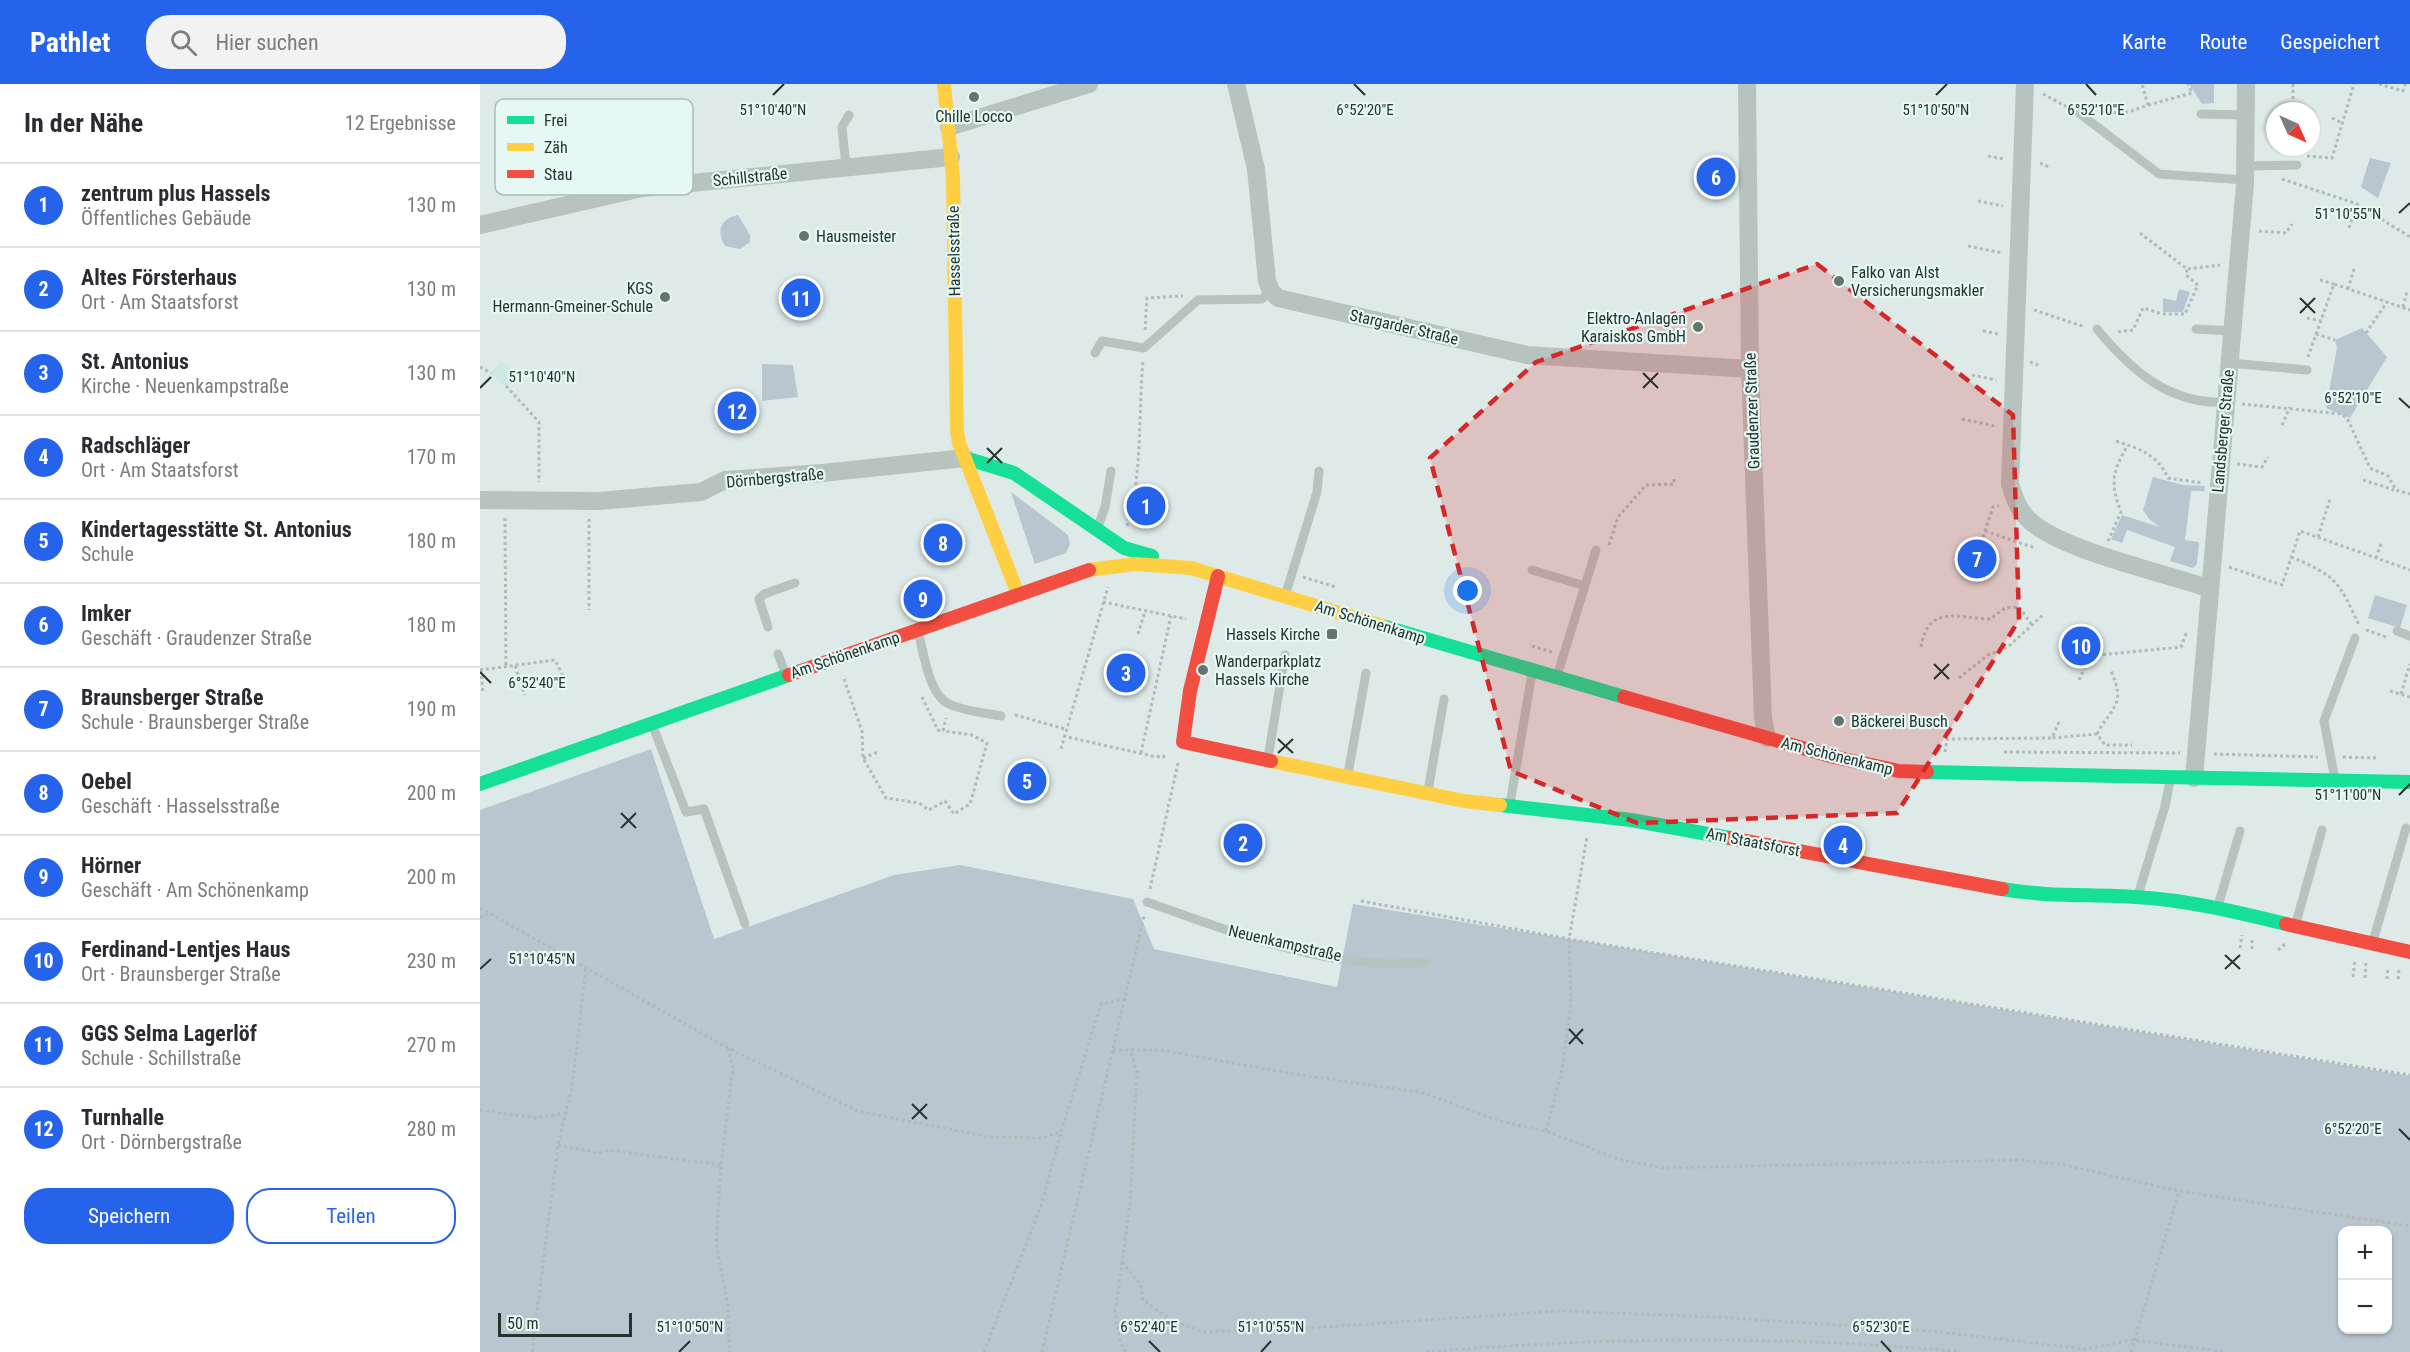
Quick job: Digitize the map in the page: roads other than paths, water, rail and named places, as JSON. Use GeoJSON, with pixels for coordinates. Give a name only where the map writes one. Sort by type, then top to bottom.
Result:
{"type":"FeatureCollection","features":[{"type":"Feature","properties":{"kind":"street","name":"Hasselsstraße"},"geometry":{"type":"LineString","coordinates":[[944,84],[951,157],[959,443],[1018,594]]}},
{"type":"Feature","properties":{"kind":"street"},"geometry":{"type":"LineString","coordinates":[[949,127],[1089,84]]}},
{"type":"Feature","properties":{"kind":"street"},"geometry":{"type":"LineString","coordinates":[[1236,84],[1256,169],[1267,281],[1270,291]]}},
{"type":"Feature","properties":{"kind":"street","name":"Graudenzer Straße"},"geometry":{"type":"LineString","coordinates":[[1747,84],[1750,369],[1762,709],[1767,738]]}},
{"type":"Feature","properties":{"kind":"street","name":"Landsberger Straße"},"geometry":{"type":"LineString","coordinates":[[2194,778],[2208,588],[2241,230],[2245,173],[2241,136],[2245,116],[2246,84]]}},
{"type":"Feature","properties":{"kind":"street"},"geometry":{"type":"LineString","coordinates":[[2030,87],[2010,484],[2016,503],[2028,520],[2066,542],[2208,588]]}},
{"type":"Feature","properties":{"kind":"street","name":"Schillstraße"},"geometry":{"type":"LineString","coordinates":[[693,183],[951,157]]}},
{"type":"Feature","properties":{"kind":"street","name":"Schillstraße"},"geometry":{"type":"LineString","coordinates":[[480,225],[611,195]]}},
{"type":"Feature","properties":{"kind":"street","name":"Stargarder Straße"},"geometry":{"type":"LineString","coordinates":[[1270,291],[1278,298],[1527,355],[1750,369]]}},
{"type":"Feature","properties":{"kind":"street"},"geometry":{"type":"LineString","coordinates":[[957,418],[980,446],[1003,468],[1116,543],[1138,554],[1151,556],[1162,564]]}},
{"type":"Feature","properties":{"kind":"street"},"geometry":{"type":"LineString","coordinates":[[965,458],[1003,468]]}},
{"type":"Feature","properties":{"kind":"street","name":"Dörnbergstraße"},"geometry":{"type":"LineString","coordinates":[[480,500],[589,501],[701,492],[725,480],[822,473],[965,458]]}},
{"type":"Feature","properties":{"kind":"street"},"geometry":{"type":"LineString","coordinates":[[976,486],[1003,468]]}},
{"type":"Feature","properties":{"kind":"street"},"geometry":{"type":"LineString","coordinates":[[1079,573],[1091,552],[1092,525]]}},
{"type":"Feature","properties":{"kind":"street","name":"Am Schönenkamp"},"geometry":{"type":"LineString","coordinates":[[480,784],[1079,573],[1104,566],[1162,564],[1218,576],[1533,671],[1834,757],[1899,771],[1981,775],[2410,782]]}},
{"type":"Feature","properties":{"kind":"street","name":"Am Staatsforst"},"geometry":{"type":"LineString","coordinates":[[1218,576],[1186,690],[1183,742],[1428,793],[1686,829],[2031,894],[2138,897],[2218,908],[2410,952]]}},
{"type":"Feature","properties":{"kind":"lane"},"geometry":{"type":"LineString","coordinates":[[2079,113],[2158,174],[2245,173],[2297,165]]}},
{"type":"Feature","properties":{"kind":"lane"},"geometry":{"type":"LineString","coordinates":[[2201,114],[2245,116]]}},
{"type":"Feature","properties":{"kind":"lane"},"geometry":{"type":"LineString","coordinates":[[846,167],[842,127],[849,115]]}},
{"type":"Feature","properties":{"kind":"lane"},"geometry":{"type":"LineString","coordinates":[[1095,353],[1102,341],[1144,348],[1198,300],[1262,299],[1270,291]]}},
{"type":"Feature","properties":{"kind":"lane"},"geometry":{"type":"LineString","coordinates":[[2097,329],[2136,373],[2194,400],[2225,402]]}},
{"type":"Feature","properties":{"kind":"lane"},"geometry":{"type":"LineString","coordinates":[[2196,329],[2232,331]]}},
{"type":"Feature","properties":{"kind":"lane"},"geometry":{"type":"LineString","coordinates":[[2229,363],[2307,370]]}},
{"type":"Feature","properties":{"kind":"lane"},"geometry":{"type":"LineString","coordinates":[[1092,525],[1105,507],[1111,471]]}},
{"type":"Feature","properties":{"kind":"lane"},"geometry":{"type":"LineString","coordinates":[[1286,596],[1317,492],[1318,471]]}},
{"type":"Feature","properties":{"kind":"lane"},"geometry":{"type":"LineString","coordinates":[[989,521],[1004,531]]}},
{"type":"Feature","properties":{"kind":"lane"},"geometry":{"type":"LineString","coordinates":[[1557,678],[1596,550]]}},
{"type":"Feature","properties":{"kind":"lane"},"geometry":{"type":"LineString","coordinates":[[1532,570],[1585,586]]}},
{"type":"Feature","properties":{"kind":"lane"},"geometry":{"type":"LineString","coordinates":[[768,627],[759,599],[764,594],[795,583]]}},
{"type":"Feature","properties":{"kind":"lane"},"geometry":{"type":"LineString","coordinates":[[918,629],[934,687],[940,697],[949,704],[1000,716]]}},
{"type":"Feature","properties":{"kind":"lane"},"geometry":{"type":"LineString","coordinates":[[2397,631],[2410,636]]}},
{"type":"Feature","properties":{"kind":"lane"},"geometry":{"type":"LineString","coordinates":[[2336,781],[2324,722],[2355,638]]}},
{"type":"Feature","properties":{"kind":"lane"},"geometry":{"type":"LineString","coordinates":[[778,654],[786,675]]}},
{"type":"Feature","properties":{"kind":"lane"},"geometry":{"type":"LineString","coordinates":[[1268,760],[1285,655]]}},
{"type":"Feature","properties":{"kind":"lane"},"geometry":{"type":"LineString","coordinates":[[1510,806],[1533,671]]}},
{"type":"Feature","properties":{"kind":"lane"},"geometry":{"type":"LineString","coordinates":[[1348,776],[1366,673]]}},
{"type":"Feature","properties":{"kind":"lane"},"geometry":{"type":"LineString","coordinates":[[1428,793],[1444,699]]}},
{"type":"Feature","properties":{"kind":"lane"},"geometry":{"type":"LineString","coordinates":[[652,722],[686,812],[704,809],[745,924]]}},
{"type":"Feature","properties":{"kind":"lane"},"geometry":{"type":"LineString","coordinates":[[2138,897],[2165,807],[2171,777]]}},
{"type":"Feature","properties":{"kind":"lane"},"geometry":{"type":"LineString","coordinates":[[2372,943],[2406,828]]}},
{"type":"Feature","properties":{"kind":"lane"},"geometry":{"type":"LineString","coordinates":[[2295,927],[2322,830]]}},
{"type":"Feature","properties":{"kind":"lane"},"geometry":{"type":"LineString","coordinates":[[2218,908],[2240,831]]}},
{"type":"Feature","properties":{"kind":"lane","name":"Neuenkampstraße"},"geometry":{"type":"LineString","coordinates":[[1147,902],[1278,945],[1396,965],[1427,962]]}},
{"type":"Feature","properties":{"kind":"place","name":"Chille Locco"},"geometry":{"type":"Point","coordinates":[974,97]}},
{"type":"Feature","properties":{"kind":"place","name":"Imker"},"geometry":{"type":"Point","coordinates":[1716,177]}},
{"type":"Feature","properties":{"kind":"place","name":"Hausmeister"},"geometry":{"type":"Point","coordinates":[804,236]}},
{"type":"Feature","properties":{"kind":"place","name":"Falko van Alst Versicherungsmakler"},"geometry":{"type":"Point","coordinates":[1839,281]}},
{"type":"Feature","properties":{"kind":"place","name":"KGS Hermann-Gmeiner-Schule"},"geometry":{"type":"Point","coordinates":[665,297]}},
{"type":"Feature","properties":{"kind":"place","name":"GGS Selma Lagerlöf"},"geometry":{"type":"Point","coordinates":[801,298]}},
{"type":"Feature","properties":{"kind":"place","name":"Elektro-Anlagen Karaiskos GmbH"},"geometry":{"type":"Point","coordinates":[1698,327]}},
{"type":"Feature","properties":{"kind":"place","name":"Turnhalle"},"geometry":{"type":"Point","coordinates":[737,411]}},
{"type":"Feature","properties":{"kind":"place","name":"zentrum plus Hassels"},"geometry":{"type":"Point","coordinates":[1146,506]}},
{"type":"Feature","properties":{"kind":"place","name":"Oebel"},"geometry":{"type":"Point","coordinates":[943,543]}},
{"type":"Feature","properties":{"kind":"place","name":"Braunsberger Straße"},"geometry":{"type":"Point","coordinates":[1977,559]}},
{"type":"Feature","properties":{"kind":"place","name":"Hörner"},"geometry":{"type":"Point","coordinates":[923,599]}},
{"type":"Feature","properties":{"kind":"place","name":"Hassels Kirche"},"geometry":{"type":"Point","coordinates":[1332,634]}},
{"type":"Feature","properties":{"kind":"place","name":"Ferdinand-Lentjes Haus"},"geometry":{"type":"Point","coordinates":[2081,646]}},
{"type":"Feature","properties":{"kind":"place","name":"Wanderparkplatz Hassels Kirche"},"geometry":{"type":"Point","coordinates":[1203,670]}},
{"type":"Feature","properties":{"kind":"place","name":"St. Antonius"},"geometry":{"type":"Point","coordinates":[1126,673]}},
{"type":"Feature","properties":{"kind":"place","name":"Bäckerei Busch"},"geometry":{"type":"Point","coordinates":[1839,721]}},
{"type":"Feature","properties":{"kind":"place","name":"Kindertagesstätte St. Antonius"},"geometry":{"type":"Point","coordinates":[1027,781]}},
{"type":"Feature","properties":{"kind":"place","name":"Altes Försterhaus"},"geometry":{"type":"Point","coordinates":[1243,843]}},
{"type":"Feature","properties":{"kind":"place","name":"Radschläger"},"geometry":{"type":"Point","coordinates":[1843,845]}}]}
